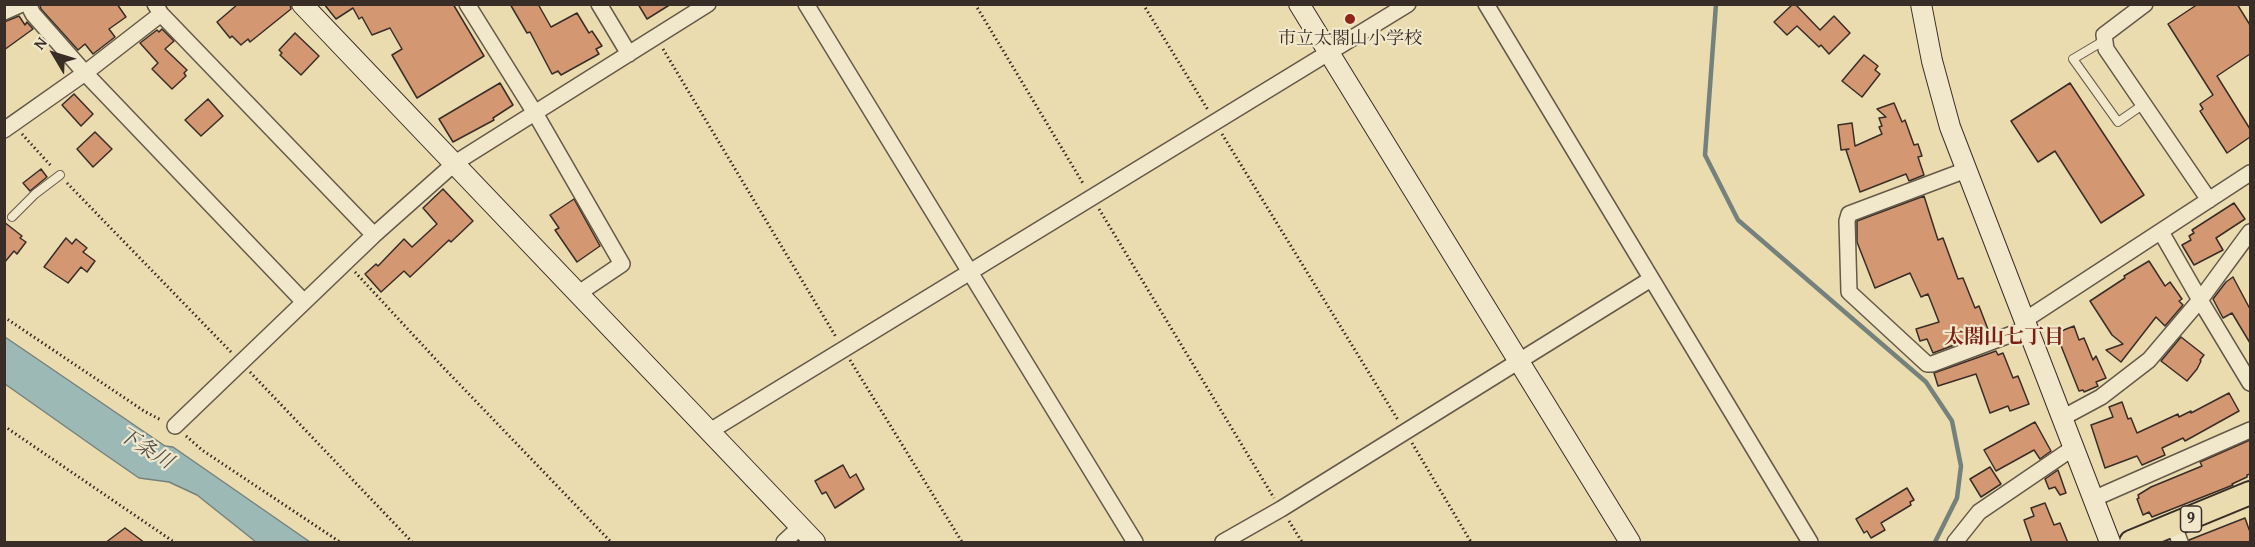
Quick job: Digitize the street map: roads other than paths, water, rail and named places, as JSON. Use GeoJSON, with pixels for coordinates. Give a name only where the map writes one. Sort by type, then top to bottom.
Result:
{"type":"FeatureCollection","features":[{"type":"Feature","properties":{"kind":"main road","name":"9"},"geometry":{"type":"LineString","coordinates":[[2131,543],[2177,534],[2250,493]]}},
{"type":"Feature","properties":{"kind":"street"},"geometry":{"type":"LineString","coordinates":[[4,12],[22,4]]}},
{"type":"Feature","properties":{"kind":"street"},"geometry":{"type":"LineString","coordinates":[[28,4],[33,14],[85,73],[304,302]]}},
{"type":"Feature","properties":{"kind":"street"},"geometry":{"type":"LineString","coordinates":[[302,4],[815,543]]}},
{"type":"Feature","properties":{"kind":"street"},"geometry":{"type":"LineString","coordinates":[[467,4],[535,113],[622,264],[579,293]]}},
{"type":"Feature","properties":{"kind":"street"},"geometry":{"type":"LineString","coordinates":[[599,4],[629,54]]}},
{"type":"Feature","properties":{"kind":"street"},"geometry":{"type":"LineString","coordinates":[[175,426],[374,235],[455,163],[708,4]]}},
{"type":"Feature","properties":{"kind":"street"},"geometry":{"type":"LineString","coordinates":[[806,4],[1136,543]]}},
{"type":"Feature","properties":{"kind":"street"},"geometry":{"type":"LineString","coordinates":[[1299,4],[1630,543]]}},
{"type":"Feature","properties":{"kind":"street"},"geometry":{"type":"LineString","coordinates":[[710,431],[1408,4]]}},
{"type":"Feature","properties":{"kind":"street"},"geometry":{"type":"LineString","coordinates":[[1486,4],[1810,543]]}},
{"type":"Feature","properties":{"kind":"street"},"geometry":{"type":"LineString","coordinates":[[1921,4],[1950,127],[2110,543]]}},
{"type":"Feature","properties":{"kind":"street"},"geometry":{"type":"LineString","coordinates":[[2145,4],[2104,35],[2106,49],[2209,200]]}},
{"type":"Feature","properties":{"kind":"street"},"geometry":{"type":"LineString","coordinates":[[9,127],[85,73],[158,9],[374,235]]}},
{"type":"Feature","properties":{"kind":"street"},"geometry":{"type":"LineString","coordinates":[[1966,170],[1850,214],[1847,221],[1849,292],[1927,364],[2026,324],[2250,173]]}},
{"type":"Feature","properties":{"kind":"street"},"geometry":{"type":"LineString","coordinates":[[2161,232],[2250,383]]}},
{"type":"Feature","properties":{"kind":"street"},"geometry":{"type":"LineString","coordinates":[[2062,418],[2101,397],[2149,360],[2200,300],[2250,232]]}},
{"type":"Feature","properties":{"kind":"street"},"geometry":{"type":"LineString","coordinates":[[1223,543],[1651,279]]}},
{"type":"Feature","properties":{"kind":"street"},"geometry":{"type":"LineString","coordinates":[[2093,499],[2250,430]]}},
{"type":"Feature","properties":{"kind":"street"},"geometry":{"type":"LineString","coordinates":[[1955,543],[1979,512],[2073,448]]}},
{"type":"Feature","properties":{"kind":"street"},"geometry":{"type":"LineString","coordinates":[[784,543],[800,527]]}},
{"type":"Feature","properties":{"kind":"lane"},"geometry":{"type":"LineString","coordinates":[[2105,40],[2073,59],[2118,122],[2144,104]]}},
{"type":"Feature","properties":{"kind":"lane"},"geometry":{"type":"LineString","coordinates":[[12,217],[35,194],[60,176]]}},
{"type":"Feature","properties":{"kind":"water","name":"下条川"},"geometry":{"type":"Polygon","coordinates":[[[5,337],[165,446],[173,447],[310,542],[256,542],[197,495],[169,482],[139,478],[5,384],[5,337]]]}},
{"type":"Feature","properties":{"kind":"waterway"},"geometry":{"type":"LineString","coordinates":[[1716,4],[1705,155],[1738,220],[1926,382],[1952,421],[1961,466],[1957,498],[1935,542]]}},
{"type":"Feature","properties":{"kind":"place","name":"市立太閤山小学校"},"geometry":{"type":"Point","coordinates":[1350,19]}},
{"type":"Feature","properties":{"kind":"district","name":"太閤山七丁目"},"geometry":{"type":"Point","coordinates":[2004,338]}}]}
